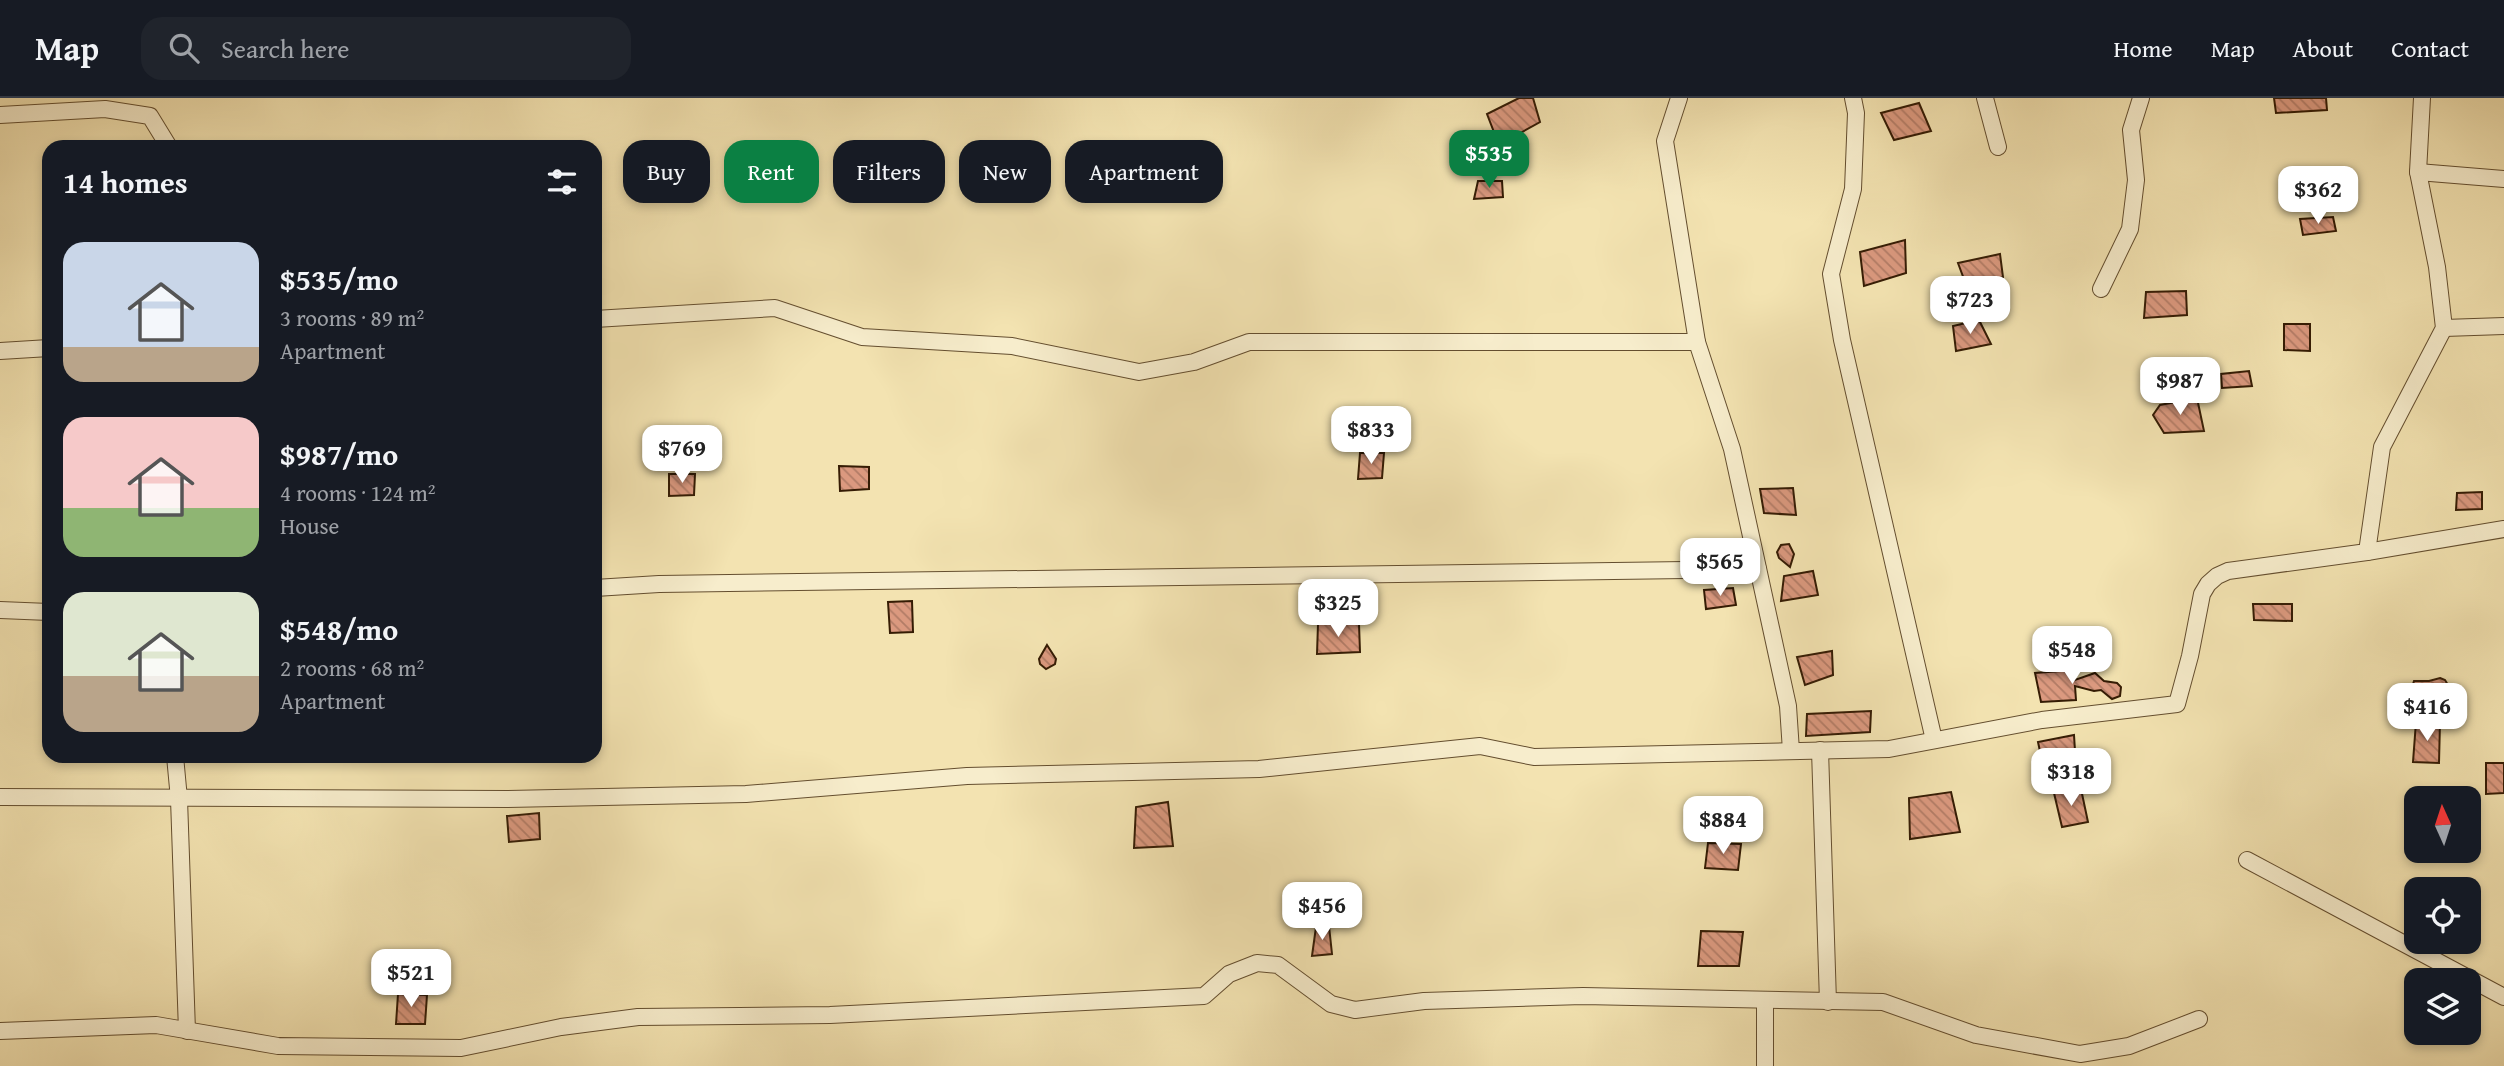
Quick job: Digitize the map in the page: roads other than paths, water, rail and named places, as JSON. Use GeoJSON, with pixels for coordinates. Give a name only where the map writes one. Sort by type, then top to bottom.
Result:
{"type":"FeatureCollection","features":[{"type":"Feature","properties":{"kind":"street"},"geometry":{"type":"LineString","coordinates":[[1679,98],[1665,141],[1697,342],[1732,449],[1788,706],[1791,751]]}},
{"type":"Feature","properties":{"kind":"street"},"geometry":{"type":"LineString","coordinates":[[1853,98],[1856,113],[1853,189],[1831,274],[1842,340],[1934,740]]}},
{"type":"Feature","properties":{"kind":"street"},"geometry":{"type":"LineString","coordinates":[[1985,98],[1998,147]]}},
{"type":"Feature","properties":{"kind":"street"},"geometry":{"type":"LineString","coordinates":[[2101,289],[2130,229],[2136,180],[2131,130],[2141,98]]}},
{"type":"Feature","properties":{"kind":"street"},"geometry":{"type":"LineString","coordinates":[[2367,552],[2382,447],[2444,328],[2437,267],[2418,172],[2421,98]]}},
{"type":"Feature","properties":{"kind":"street"},"geometry":{"type":"LineString","coordinates":[[0,115],[105,108],[150,116],[165,140]]}},
{"type":"Feature","properties":{"kind":"street"},"geometry":{"type":"LineString","coordinates":[[2418,172],[2504,179]]}},
{"type":"Feature","properties":{"kind":"street"},"geometry":{"type":"LineString","coordinates":[[602,319],[775,308],[862,337],[1012,346],[1139,372],[1194,362],[1249,342],[1697,342]]}},
{"type":"Feature","properties":{"kind":"street"},"geometry":{"type":"LineString","coordinates":[[2444,328],[2504,326]]}},
{"type":"Feature","properties":{"kind":"street"},"geometry":{"type":"LineString","coordinates":[[0,351],[42,348]]}},
{"type":"Feature","properties":{"kind":"street"},"geometry":{"type":"LineString","coordinates":[[0,797],[492,800],[746,794],[967,776],[1259,769],[1480,746],[1534,757],[1889,749],[2042,720],[2177,704],[2202,594],[2217,576],[2228,571],[2367,552],[2504,529]]}},
{"type":"Feature","properties":{"kind":"street"},"geometry":{"type":"LineString","coordinates":[[602,588],[659,584],[1758,569]]}},
{"type":"Feature","properties":{"kind":"street"},"geometry":{"type":"LineString","coordinates":[[0,610],[42,612]]}},
{"type":"Feature","properties":{"kind":"street"},"geometry":{"type":"LineString","coordinates":[[1820,750],[1828,1002]]}},
{"type":"Feature","properties":{"kind":"street"},"geometry":{"type":"LineString","coordinates":[[176,763],[187,1031]]}},
{"type":"Feature","properties":{"kind":"street"},"geometry":{"type":"LineString","coordinates":[[2247,860],[2504,997]]}},
{"type":"Feature","properties":{"kind":"street"},"geometry":{"type":"LineString","coordinates":[[0,1031],[156,1025],[278,1046],[461,1048],[561,1027],[638,1017],[830,1015],[1204,996],[1229,974],[1257,963],[1278,965],[1332,1004],[1356,1010],[1423,1001],[1583,996],[1883,1002],[1976,1035],[2080,1054],[2129,1046],[2199,1019]]}},
{"type":"Feature","properties":{"kind":"street"},"geometry":{"type":"LineString","coordinates":[[1765,1001],[1765,1066]]}}]}
